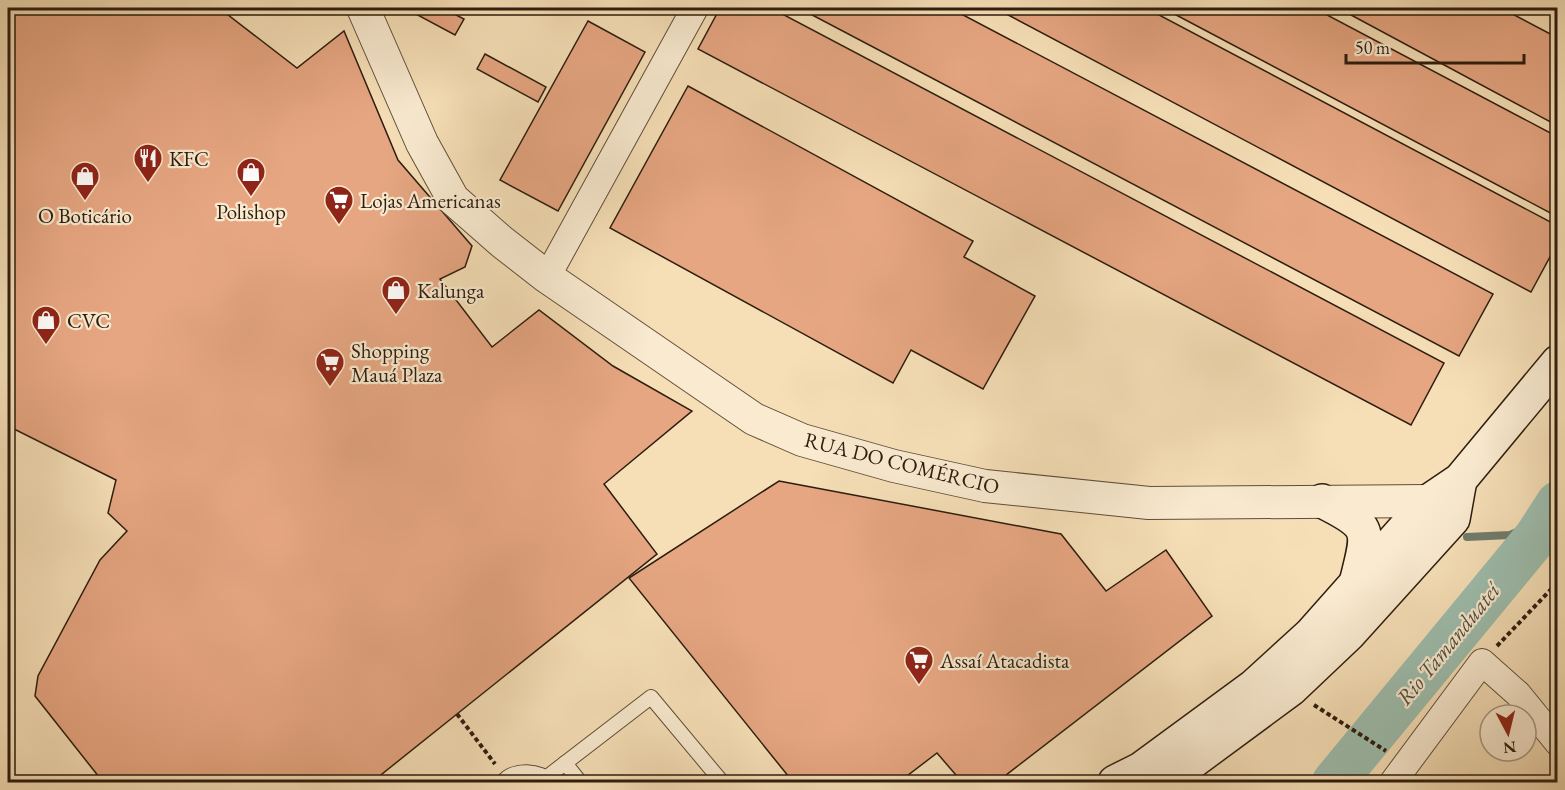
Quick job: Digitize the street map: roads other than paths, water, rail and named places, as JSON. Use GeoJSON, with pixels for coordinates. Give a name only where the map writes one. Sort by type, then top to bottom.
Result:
{"type":"FeatureCollection","features":[{"type":"Feature","properties":{"kind":"main road"},"geometry":{"type":"LineString","coordinates":[[1165,783],[1291,689],[1349,634],[1421,556],[1441,510],[1460,480],[1557,362]]}},
{"type":"Feature","properties":{"kind":"main road"},"geometry":{"type":"LineString","coordinates":[[1322,501],[1351,516],[1363,531],[1366,541],[1356,583]]}},
{"type":"Feature","properties":{"kind":"main road"},"geometry":{"type":"LineString","coordinates":[[1115,783],[1140,769],[1254,686],[1311,633],[1356,583],[1441,510]]}},
{"type":"Feature","properties":{"kind":"street","name":"RUA DO COMÉRCIO"},"geometry":{"type":"LineString","coordinates":[[363,8],[422,143],[453,199],[502,242],[547,277],[754,419],[802,440],[894,466],[985,486],[1149,502],[1322,501],[1441,510]]}},
{"type":"Feature","properties":{"kind":"street"},"geometry":{"type":"LineString","coordinates":[[547,277],[695,8]]}},
{"type":"Feature","properties":{"kind":"street"},"geometry":{"type":"LineString","coordinates":[[1393,783],[1482,662],[1518,694],[1557,743]]}},
{"type":"Feature","properties":{"kind":"lane"},"geometry":{"type":"LineString","coordinates":[[505,780],[526,771],[549,780],[565,763],[651,698],[722,783]]}},
{"type":"Feature","properties":{"kind":"lane"},"geometry":{"type":"LineString","coordinates":[[565,763],[580,783]]}},
{"type":"Feature","properties":{"kind":"waterway","name":"Rio Tamanduateí"},"geometry":{"type":"LineString","coordinates":[[1334,782],[1536,537],[1558,503]]}},
{"type":"Feature","properties":{"kind":"waterway"},"geometry":{"type":"LineString","coordinates":[[1467,537],[1510,535],[1547,519]]}},
{"type":"Feature","properties":{"kind":"place","name":"KFC"},"geometry":{"type":"Point","coordinates":[148,184]}},
{"type":"Feature","properties":{"kind":"place","name":"Polishop"},"geometry":{"type":"Point","coordinates":[251,198]}},
{"type":"Feature","properties":{"kind":"place","name":"O Boticário"},"geometry":{"type":"Point","coordinates":[85,202]}},
{"type":"Feature","properties":{"kind":"place","name":"Lojas Americanas"},"geometry":{"type":"Point","coordinates":[339,226]}},
{"type":"Feature","properties":{"kind":"place","name":"Kalunga"},"geometry":{"type":"Point","coordinates":[396,316]}},
{"type":"Feature","properties":{"kind":"place","name":"CVC"},"geometry":{"type":"Point","coordinates":[46,346]}},
{"type":"Feature","properties":{"kind":"place","name":"Shopping Mauá Plaza"},"geometry":{"type":"Point","coordinates":[330,388]}},
{"type":"Feature","properties":{"kind":"place","name":"Assaí Atacadista"},"geometry":{"type":"Point","coordinates":[919,686]}}]}
